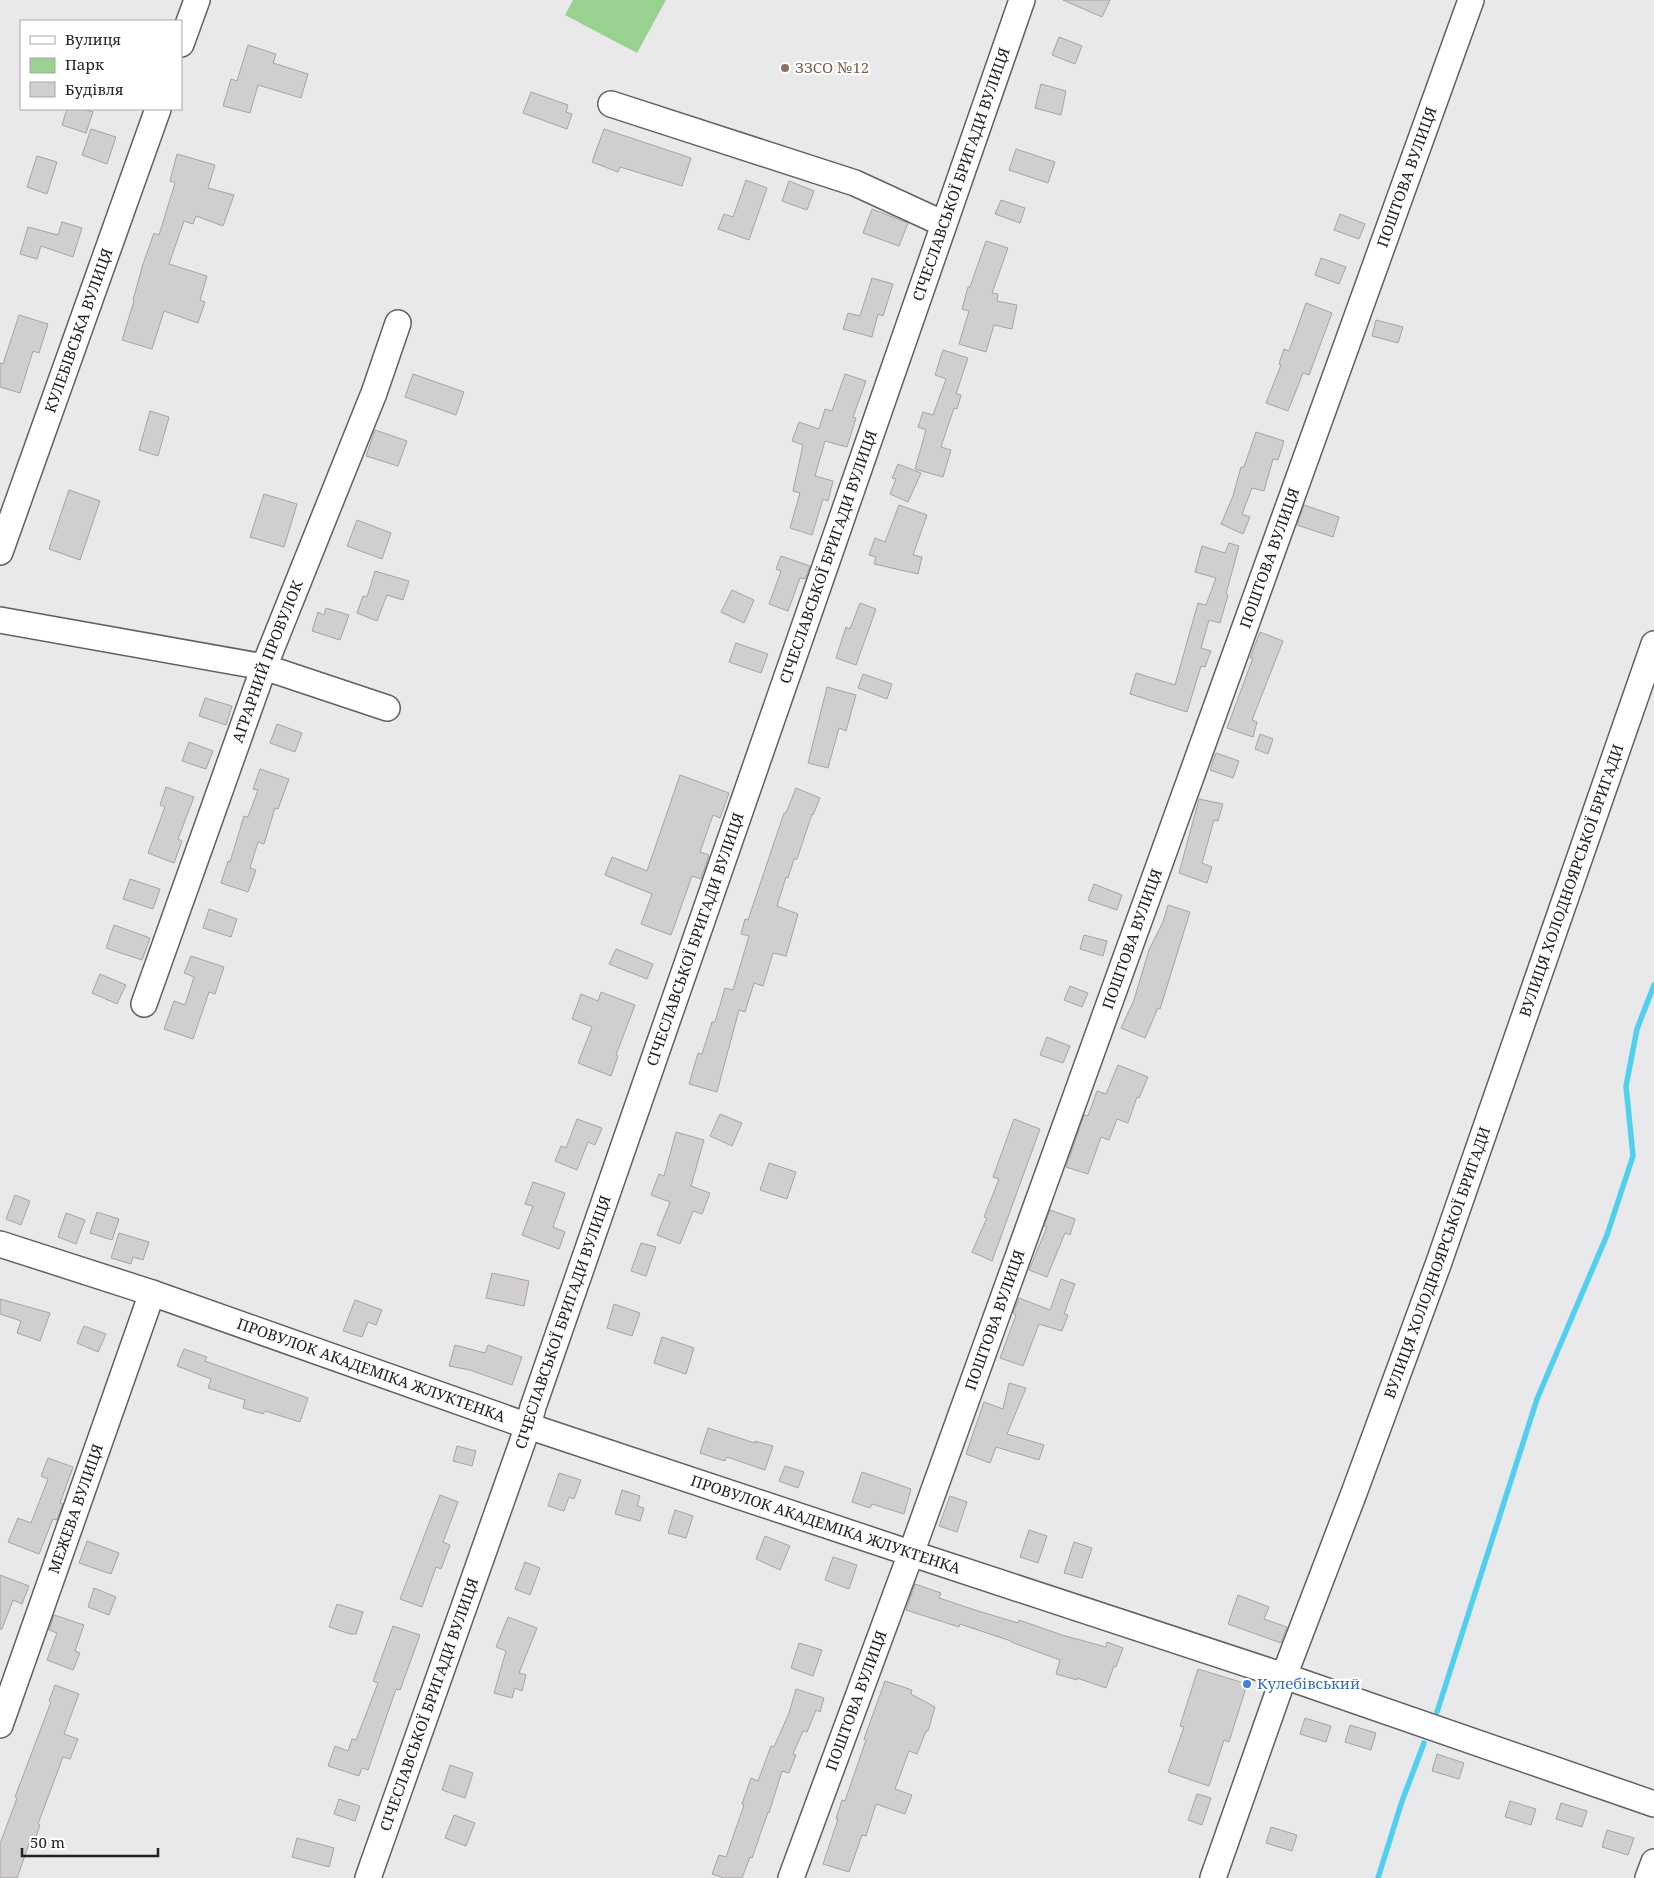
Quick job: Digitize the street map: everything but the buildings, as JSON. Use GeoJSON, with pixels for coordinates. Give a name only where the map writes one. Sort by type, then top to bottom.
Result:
{"type":"FeatureCollection","features":[{"type":"Feature","properties":{"kind":"street"},"geometry":{"type":"LineString","coordinates":[[182,41],[197,0]]}},
{"type":"Feature","properties":{"kind":"street","name":"СІЧЕСЛАВСЬКОЇ БРИГАДИ ВУЛИЦЯ"},"geometry":{"type":"LineString","coordinates":[[368,1878],[528,1426],[1022,0]]}},
{"type":"Feature","properties":{"kind":"street","name":"ПОШТОВА ВУЛИЦЯ"},"geometry":{"type":"LineString","coordinates":[[791,1878],[1471,0]]}},
{"type":"Feature","properties":{"kind":"street"},"geometry":{"type":"LineString","coordinates":[[611,104],[854,183],[944,224]]}},
{"type":"Feature","properties":{"kind":"street","name":"КУЛЕБІВСЬКА ВУЛИЦЯ"},"geometry":{"type":"LineString","coordinates":[[0,552],[158,110]]}},
{"type":"Feature","properties":{"kind":"street","name":"АГРАРНИЙ ПРОВУЛОК"},"geometry":{"type":"LineString","coordinates":[[144,1004],[264,667],[374,393],[398,323]]}},
{"type":"Feature","properties":{"kind":"street"},"geometry":{"type":"LineString","coordinates":[[0,620],[264,667],[387,708]]}},
{"type":"Feature","properties":{"kind":"street","name":"ВУЛИЦЯ ХОЛОДНОЯРСЬКОЇ БРИГАДИ"},"geometry":{"type":"LineString","coordinates":[[1213,1878],[1284,1676],[1354,1494],[1439,1262],[1654,644]]}},
{"type":"Feature","properties":{"kind":"street","name":"ПРОВУЛОК АКАДЕМІКА ЖЛУКТЕНКА"},"geometry":{"type":"LineString","coordinates":[[0,1244],[152,1293],[528,1426],[1284,1676],[1654,1804]]}},
{"type":"Feature","properties":{"kind":"street","name":"МЕЖЕВА ВУЛИЦЯ"},"geometry":{"type":"LineString","coordinates":[[0,1725],[152,1293]]}},
{"type":"Feature","properties":{"kind":"street"},"geometry":{"type":"LineString","coordinates":[[1648,1878],[1654,1862]]}},
{"type":"Feature","properties":{"kind":"green space"},"geometry":{"type":"Polygon","coordinates":[[[573,0],[666,0],[637,53],[565,15],[573,0]]]}},
{"type":"Feature","properties":{"kind":"waterway"},"geometry":{"type":"LineString","coordinates":[[1437,1712],[1537,1399],[1607,1235],[1633,1156],[1626,1086],[1637,1029],[1654,985]]}},
{"type":"Feature","properties":{"kind":"waterway"},"geometry":{"type":"LineString","coordinates":[[1378,1878],[1402,1801],[1424,1743]]}},
{"type":"Feature","properties":{"kind":"place","name":"ЗЗСО №12"},"geometry":{"type":"Point","coordinates":[785,68]}},
{"type":"Feature","properties":{"kind":"place","name":"Кулебівський"},"geometry":{"type":"Point","coordinates":[1247,1684]}}]}
